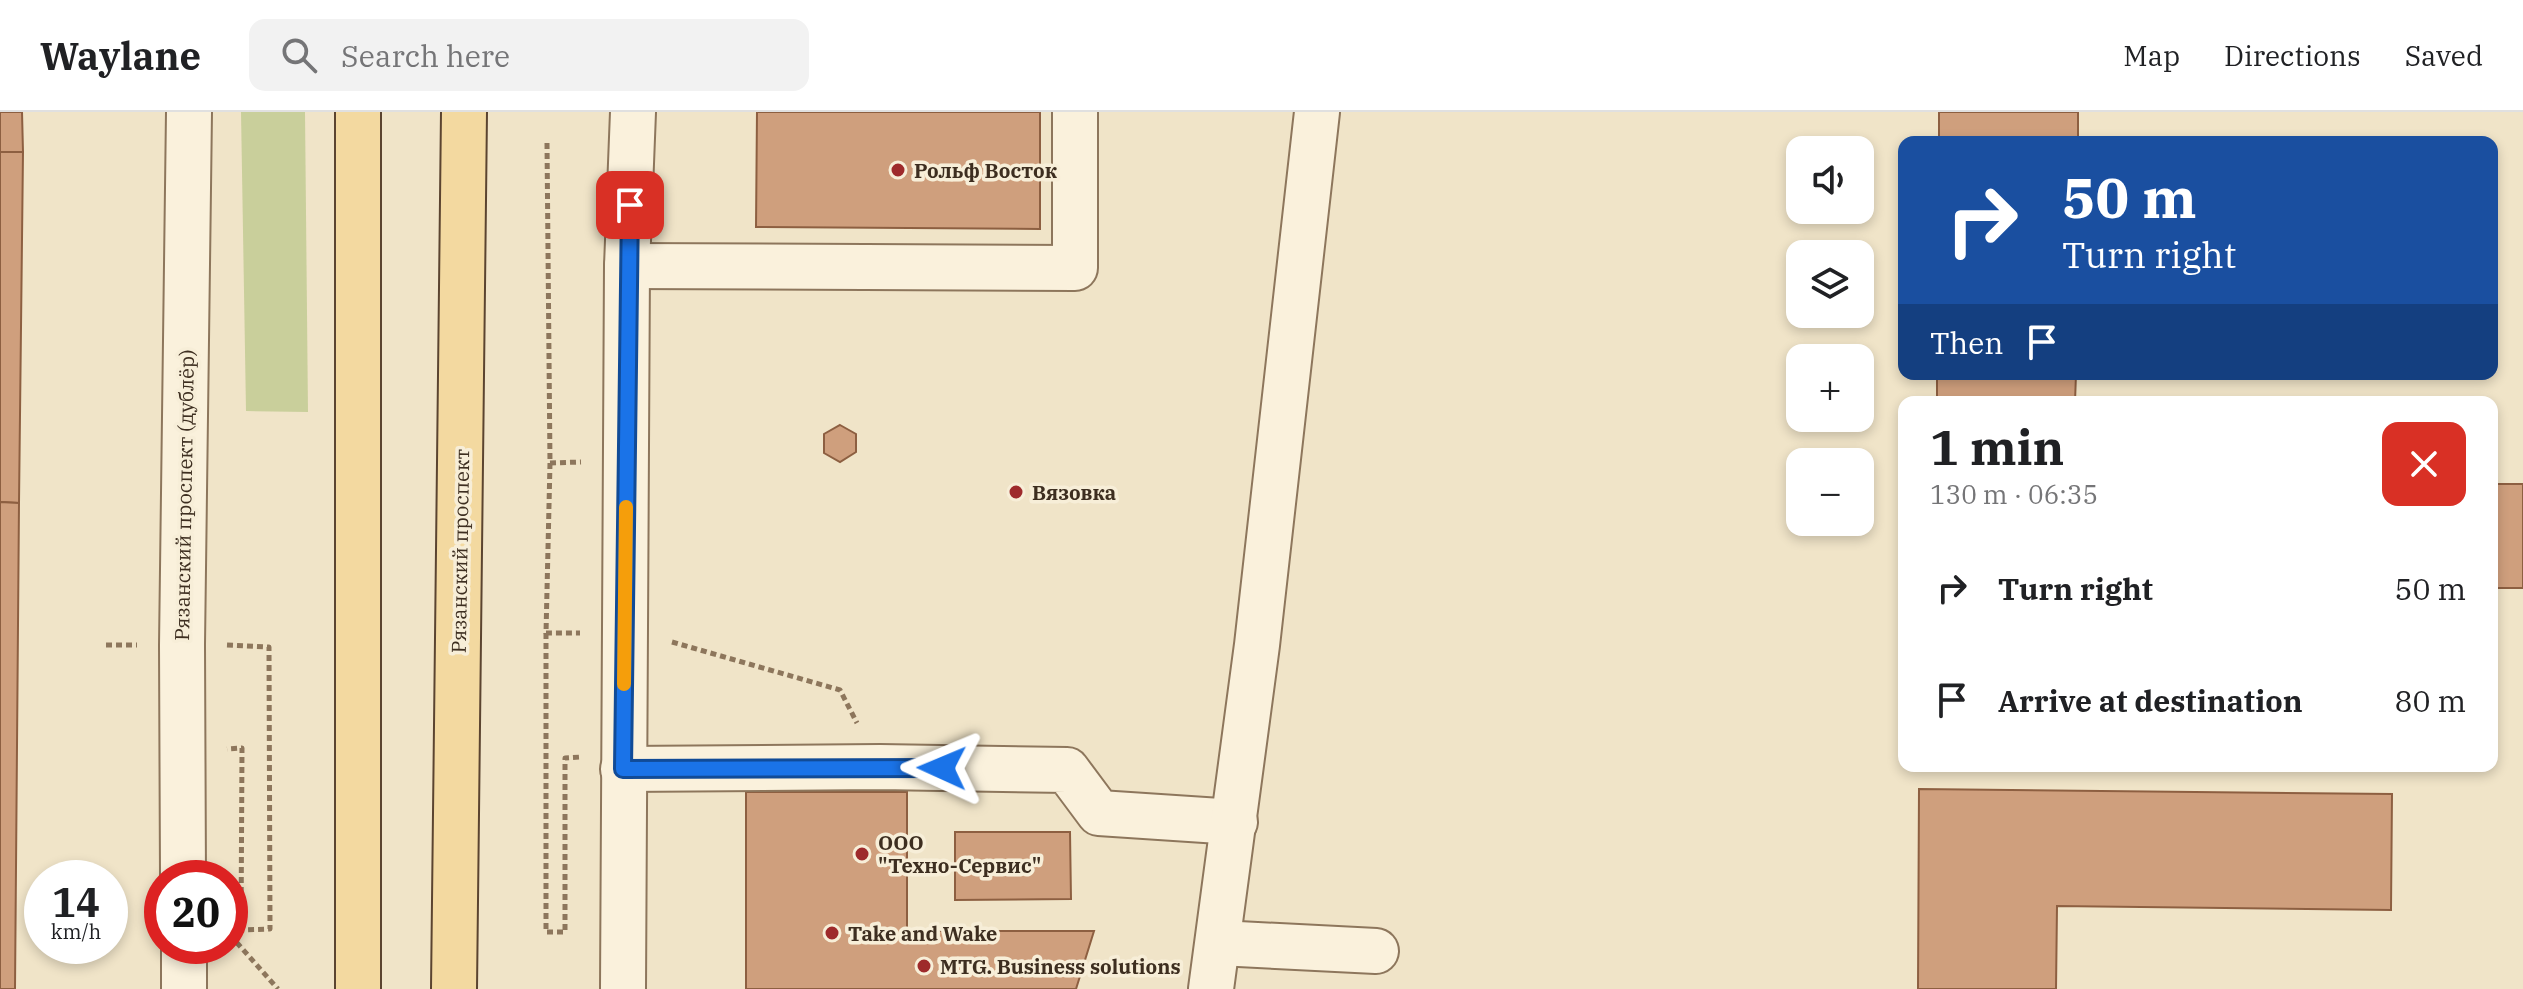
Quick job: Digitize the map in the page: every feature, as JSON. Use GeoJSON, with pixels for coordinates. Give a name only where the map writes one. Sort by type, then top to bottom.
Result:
{"type":"FeatureCollection","features":[{"type":"Feature","properties":{"kind":"main road"},"geometry":{"type":"LineString","coordinates":[[358,112],[358,989]]}},
{"type":"Feature","properties":{"kind":"main road","name":"Рязанский проспект"},"geometry":{"type":"LineString","coordinates":[[454,989],[464,112]]}},
{"type":"Feature","properties":{"kind":"street","name":"Рязанский проспект (дублёр)"},"geometry":{"type":"LineString","coordinates":[[183,860],[182,645],[189,112]]}},
{"type":"Feature","properties":{"kind":"street"},"geometry":{"type":"LineString","coordinates":[[623,989],[627,266],[633,112]]}},
{"type":"Feature","properties":{"kind":"street"},"geometry":{"type":"LineString","coordinates":[[627,266],[1075,268],[1075,112]]}},
{"type":"Feature","properties":{"kind":"street"},"geometry":{"type":"LineString","coordinates":[[1211,989],[1235,822],[1317,112]]}},
{"type":"Feature","properties":{"kind":"street"},"geometry":{"type":"LineString","coordinates":[[623,769],[880,767],[1067,770],[1099,813],[1235,822]]}},
{"type":"Feature","properties":{"kind":"street"},"geometry":{"type":"LineString","coordinates":[[1219,943],[1376,951]]}},
{"type":"Feature","properties":{"kind":"street"},"geometry":{"type":"LineString","coordinates":[[184,964],[184,989]]}},
{"type":"Feature","properties":{"kind":"path"},"geometry":{"type":"LineString","coordinates":[[547,143],[550,463],[546,633],[546,932],[565,932],[565,758],[585,757],[585,743]]}},
{"type":"Feature","properties":{"kind":"path"},"geometry":{"type":"LineString","coordinates":[[546,633],[586,633]]}},
{"type":"Feature","properties":{"kind":"path"},"geometry":{"type":"LineString","coordinates":[[672,642],[840,690],[880,767]]}},
{"type":"Feature","properties":{"kind":"path"},"geometry":{"type":"LineString","coordinates":[[242,748],[241,930],[270,929],[269,647]]}},
{"type":"Feature","properties":{"kind":"path"},"geometry":{"type":"LineString","coordinates":[[248,955],[278,989]]}},
{"type":"Feature","properties":{"kind":"green space"},"geometry":{"type":"Polygon","coordinates":[[[241,112],[305,112],[308,412],[246,411],[241,112]]]}},
{"type":"Feature","properties":{"kind":"building"},"geometry":{"type":"Polygon","coordinates":[[[0,112],[22,112],[23,152],[0,152],[0,112]]]}},
{"type":"Feature","properties":{"kind":"building","name":"Рольф Восток"},"geometry":{"type":"Polygon","coordinates":[[[757,112],[1040,112],[1040,229],[756,227],[757,112]]]}},
{"type":"Feature","properties":{"kind":"building"},"geometry":{"type":"Polygon","coordinates":[[[1939,112],[2078,112],[2078,136],[1939,136],[1939,112]]]}},
{"type":"Feature","properties":{"kind":"building"},"geometry":{"type":"Polygon","coordinates":[[[0,152],[23,152],[19,503],[0,502],[0,152]]]}},
{"type":"Feature","properties":{"kind":"building"},"geometry":{"type":"Polygon","coordinates":[[[1937,380],[2076,380],[2075,396],[1937,396],[1937,380]]]}},
{"type":"Feature","properties":{"kind":"building"},"geometry":{"type":"Polygon","coordinates":[[[840,425],[856,434],[856,452],[840,462],[824,453],[824,434],[840,425]]]}},
{"type":"Feature","properties":{"kind":"building"},"geometry":{"type":"Polygon","coordinates":[[[2498,484],[2523,484],[2523,588],[2498,588],[2498,484]]]}},
{"type":"Feature","properties":{"kind":"building"},"geometry":{"type":"Polygon","coordinates":[[[0,502],[19,503],[15,989],[0,989],[0,502]]]}},
{"type":"Feature","properties":{"kind":"building"},"geometry":{"type":"Polygon","coordinates":[[[1919,789],[2392,794],[2391,910],[2057,906],[2056,989],[1918,989],[1919,789]]]}},
{"type":"Feature","properties":{"kind":"building"},"geometry":{"type":"Polygon","coordinates":[[[746,792],[907,792],[907,931],[1094,931],[1076,989],[746,989],[746,792]]]}},
{"type":"Feature","properties":{"kind":"building"},"geometry":{"type":"Polygon","coordinates":[[[955,832],[1070,832],[1071,899],[955,900],[955,832]]]}},
{"type":"Feature","properties":{"kind":"slow traffic"},"geometry":{"type":"LineString","coordinates":[[624,684],[626,507]]}},
{"type":"Feature","properties":{"kind":"place","name":"Рольф Восток"},"geometry":{"type":"Point","coordinates":[898,170]}},
{"type":"Feature","properties":{"kind":"place","name":"Вязовка"},"geometry":{"type":"Point","coordinates":[1016,492]}},
{"type":"Feature","properties":{"kind":"place","name":"ООО \"Техно-Сервис\""},"geometry":{"type":"Point","coordinates":[862,854]}},
{"type":"Feature","properties":{"kind":"place","name":"Take and Wake"},"geometry":{"type":"Point","coordinates":[832,933]}},
{"type":"Feature","properties":{"kind":"place","name":"MTG. Business solutions"},"geometry":{"type":"Point","coordinates":[924,966]}},
{"type":"Feature","properties":{"kind":"route"},"geometry":{"type":"LineString","coordinates":[[630,205],[623,769],[942,768]]}}]}
